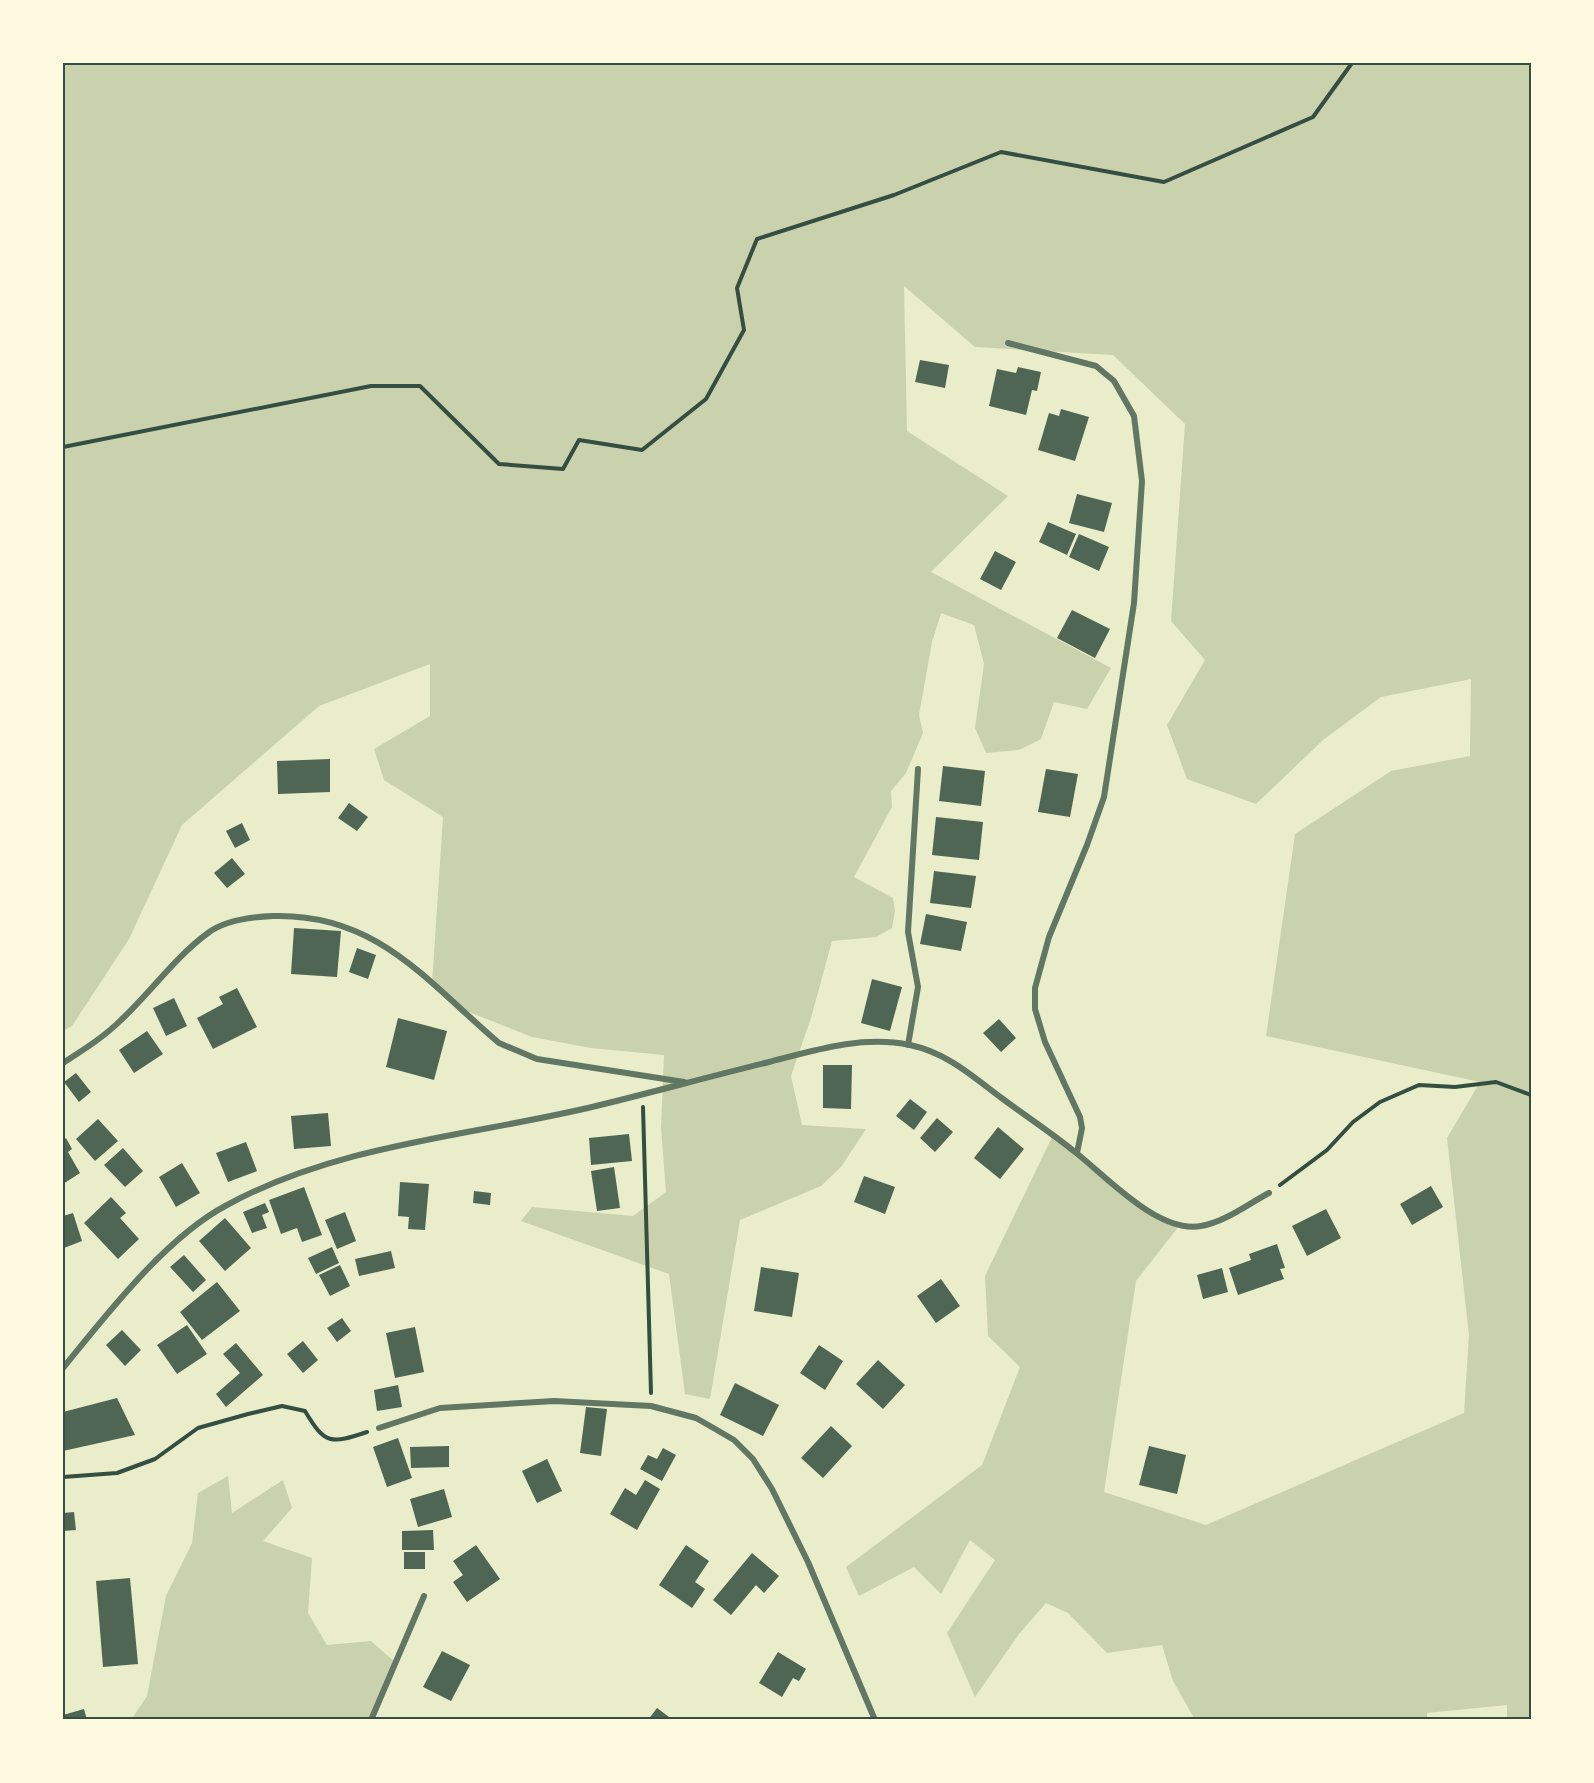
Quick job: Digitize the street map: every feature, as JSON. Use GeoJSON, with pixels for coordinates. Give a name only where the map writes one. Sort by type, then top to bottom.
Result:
{"type":"FeatureCollection","features":[{"type":"Feature","properties":{"kind":"street"},"geometry":{"type":"LineString","coordinates":[[1008,343],[1096,366],[1114,381],[1134,416],[1142,480],[1134,603],[1104,797],[1049,937],[1035,988],[1035,1009],[1045,1042],[1080,1116],[1082,1128],[1077,1153]]}},
{"type":"Feature","properties":{"kind":"street"},"geometry":{"type":"LineString","coordinates":[[908,1045],[918,987],[908,932],[918,769]]}},
{"type":"Feature","properties":{"kind":"street"},"geometry":{"type":"LineString","coordinates":[[63,1063],[106,1034],[216,927],[261,917],[305,916],[355,929],[388,947],[499,1043],[514,1051],[537,1059],[685,1082]]}},
{"type":"Feature","properties":{"kind":"street"},"geometry":{"type":"LineString","coordinates":[[63,1368],[98,1326],[177,1242],[200,1222],[228,1204],[330,1161],[643,1095],[685,1082],[838,1045],[868,1041],[908,1045],[934,1051],[958,1064],[1077,1153],[1120,1191],[1179,1226],[1201,1226],[1223,1218],[1269,1193]]}},
{"type":"Feature","properties":{"kind":"street"},"geometry":{"type":"LineString","coordinates":[[379,1428],[427,1411],[554,1401],[651,1406],[696,1418],[734,1440],[753,1459],[772,1489],[808,1562],[875,1720]]}},
{"type":"Feature","properties":{"kind":"street"},"geometry":{"type":"LineString","coordinates":[[371,1720],[424,1596]]}},
{"type":"Feature","properties":{"kind":"path"},"geometry":{"type":"LineString","coordinates":[[63,447],[371,386],[420,386],[499,464],[563,470],[579,440],[642,450],[706,399],[744,330],[737,288],[757,239],[894,195],[1001,152],[1164,182],[1313,117],[1352,63]]}},
{"type":"Feature","properties":{"kind":"path"},"geometry":{"type":"LineString","coordinates":[[1269,1193],[1327,1150],[1353,1122],[1380,1102],[1419,1085],[1455,1087],[1496,1082],[1531,1095]]}},
{"type":"Feature","properties":{"kind":"path"},"geometry":{"type":"LineString","coordinates":[[643,1095],[651,1406]]}},
{"type":"Feature","properties":{"kind":"path"},"geometry":{"type":"LineString","coordinates":[[63,1477],[117,1473],[155,1459],[198,1428],[282,1406],[305,1411],[319,1434],[339,1441],[379,1428]]}},
{"type":"Feature","properties":{"kind":"green space"},"geometry":{"type":"Polygon","coordinates":[[[63,63],[1531,63],[1531,1720],[1507,1720],[1507,1705],[1427,1713],[1427,1720],[1195,1720],[1173,1681],[1162,1645],[1107,1653],[1068,1613],[1046,1603],[1019,1634],[975,1697],[947,1633],[995,1560],[970,1540],[941,1594],[914,1567],[859,1596],[846,1567],[982,1465],[1020,1367],[988,1336],[985,1276],[1053,1135],[1120,1191],[1179,1226],[1136,1281],[1104,1492],[1206,1525],[1464,1413],[1469,1335],[1447,1138],[1480,1082],[1266,1036],[1295,834],[1391,771],[1470,756],[1471,679],[1381,697],[1323,740],[1256,804],[1187,779],[1167,725],[1205,660],[1171,621],[1185,424],[1113,355],[975,347],[904,286],[907,431],[1008,496],[931,572],[1111,668],[1087,709],[1054,702],[1041,739],[1019,750],[986,753],[975,728],[984,664],[974,625],[941,613],[932,642],[919,715],[923,733],[906,773],[891,791],[892,807],[854,877],[893,898],[895,911],[892,928],[876,937],[832,941],[811,1018],[791,1076],[802,1125],[866,1129],[841,1167],[821,1186],[740,1220],[710,1399],[685,1394],[669,1274],[521,1221],[532,1207],[633,1216],[666,1192],[661,1128],[664,1055],[591,1048],[532,1037],[459,1008],[432,984],[443,817],[384,780],[374,749],[430,716],[430,664],[319,706],[182,825],[129,939],[72,1026],[63,1031],[63,63]]]}},
{"type":"Feature","properties":{"kind":"green space"},"geometry":{"type":"Polygon","coordinates":[[[228,1476],[232,1513],[283,1480],[292,1508],[263,1541],[312,1558],[308,1613],[327,1645],[371,1641],[396,1663],[371,1720],[131,1720],[147,1696],[166,1596],[192,1543],[198,1493],[228,1476]]]}},
{"type":"Feature","properties":{"kind":"building"},"geometry":{"type":"Polygon","coordinates":[[[920,360],[949,365],[945,388],[915,382],[920,360]]]}},
{"type":"Feature","properties":{"kind":"building"},"geometry":{"type":"Polygon","coordinates":[[[1018,367],[1041,372],[1037,391],[1032,390],[1026,415],[989,406],[997,369],[1016,373],[1018,367]]]}},
{"type":"Feature","properties":{"kind":"building"},"geometry":{"type":"Polygon","coordinates":[[[1061,409],[1089,417],[1075,461],[1038,450],[1049,413],[1059,416],[1061,409]]]}},
{"type":"Feature","properties":{"kind":"building"},"geometry":{"type":"Polygon","coordinates":[[[1077,494],[1112,503],[1104,532],[1069,523],[1077,494]]]}},
{"type":"Feature","properties":{"kind":"building"},"geometry":{"type":"Polygon","coordinates":[[[1048,522],[1076,534],[1067,555],[1039,542],[1048,522]]]}},
{"type":"Feature","properties":{"kind":"building"},"geometry":{"type":"Polygon","coordinates":[[[1079,534],[1109,547],[1099,571],[1069,557],[1079,534]]]}},
{"type":"Feature","properties":{"kind":"building"},"geometry":{"type":"Polygon","coordinates":[[[995,551],[1016,562],[1001,590],[980,579],[995,551]]]}},
{"type":"Feature","properties":{"kind":"building"},"geometry":{"type":"Polygon","coordinates":[[[1072,610],[1110,629],[1095,658],[1057,638],[1072,610]]]}},
{"type":"Feature","properties":{"kind":"building"},"geometry":{"type":"Polygon","coordinates":[[[330,759],[330,792],[278,794],[277,761],[330,759]]]}},
{"type":"Feature","properties":{"kind":"building"},"geometry":{"type":"Polygon","coordinates":[[[943,766],[985,771],[981,806],[939,801],[943,766]]]}},
{"type":"Feature","properties":{"kind":"building"},"geometry":{"type":"Polygon","coordinates":[[[1046,769],[1078,774],[1070,817],[1038,812],[1046,769]]]}},
{"type":"Feature","properties":{"kind":"building"},"geometry":{"type":"Polygon","coordinates":[[[349,803],[368,817],[357,831],[338,818],[349,803]]]}},
{"type":"Feature","properties":{"kind":"building"},"geometry":{"type":"Polygon","coordinates":[[[936,817],[983,822],[979,860],[932,855],[936,817]]]}},
{"type":"Feature","properties":{"kind":"building"},"geometry":{"type":"Polygon","coordinates":[[[242,823],[250,840],[235,848],[226,831],[242,823]]]}},
{"type":"Feature","properties":{"kind":"building"},"geometry":{"type":"Polygon","coordinates":[[[232,858],[245,874],[227,888],[214,873],[232,858]]]}},
{"type":"Feature","properties":{"kind":"building"},"geometry":{"type":"Polygon","coordinates":[[[934,871],[976,876],[971,908],[930,903],[934,871]]]}},
{"type":"Feature","properties":{"kind":"building"},"geometry":{"type":"Polygon","coordinates":[[[926,914],[967,922],[961,951],[920,944],[926,914]]]}},
{"type":"Feature","properties":{"kind":"building"},"geometry":{"type":"Polygon","coordinates":[[[294,928],[341,931],[337,977],[291,974],[294,928]]]}},
{"type":"Feature","properties":{"kind":"building"},"geometry":{"type":"Polygon","coordinates":[[[357,948],[376,955],[368,979],[349,972],[357,948]]]}},
{"type":"Feature","properties":{"kind":"building"},"geometry":{"type":"Polygon","coordinates":[[[872,979],[902,987],[890,1031],[861,1023],[872,979]]]}},
{"type":"Feature","properties":{"kind":"building"},"geometry":{"type":"Polygon","coordinates":[[[237,988],[257,1027],[213,1049],[197,1018],[223,1004],[219,997],[237,988]]]}},
{"type":"Feature","properties":{"kind":"building"},"geometry":{"type":"Polygon","coordinates":[[[174,998],[187,1026],[166,1036],[153,1008],[174,998]]]}},
{"type":"Feature","properties":{"kind":"building"},"geometry":{"type":"Polygon","coordinates":[[[398,1018],[447,1031],[434,1080],[386,1067],[398,1018]]]}},
{"type":"Feature","properties":{"kind":"building"},"geometry":{"type":"Polygon","coordinates":[[[999,1019],[1016,1038],[1001,1052],[983,1033],[999,1019]]]}},
{"type":"Feature","properties":{"kind":"building"},"geometry":{"type":"Polygon","coordinates":[[[147,1031],[163,1054],[134,1073],[119,1050],[147,1031]]]}},
{"type":"Feature","properties":{"kind":"building"},"geometry":{"type":"Polygon","coordinates":[[[823,1065],[852,1065],[851,1109],[823,1108],[823,1065]]]}},
{"type":"Feature","properties":{"kind":"building"},"geometry":{"type":"Polygon","coordinates":[[[76,1073],[91,1092],[79,1102],[64,1082],[76,1073]]]}},
{"type":"Feature","properties":{"kind":"building"},"geometry":{"type":"Polygon","coordinates":[[[910,1099],[927,1112],[914,1130],[896,1116],[910,1099]]]}},
{"type":"Feature","properties":{"kind":"building"},"geometry":{"type":"Polygon","coordinates":[[[328,1113],[331,1146],[294,1149],[291,1116],[328,1113]]]}},
{"type":"Feature","properties":{"kind":"building"},"geometry":{"type":"Polygon","coordinates":[[[937,1118],[953,1132],[935,1152],[920,1138],[937,1118]]]}},
{"type":"Feature","properties":{"kind":"building"},"geometry":{"type":"Polygon","coordinates":[[[98,1119],[118,1141],[95,1161],[76,1139],[98,1119]]]}},
{"type":"Feature","properties":{"kind":"building"},"geometry":{"type":"Polygon","coordinates":[[[998,1127],[1024,1149],[1000,1179],[974,1158],[998,1127]]]}},
{"type":"Feature","properties":{"kind":"building"},"geometry":{"type":"Polygon","coordinates":[[[629,1134],[632,1161],[591,1165],[589,1138],[629,1134]]]}},
{"type":"Feature","properties":{"kind":"building"},"geometry":{"type":"Polygon","coordinates":[[[66,1138],[72,1149],[68,1152],[80,1173],[63,1184],[63,1140],[66,1138]]]}},
{"type":"Feature","properties":{"kind":"building"},"geometry":{"type":"Polygon","coordinates":[[[246,1142],[257,1171],[228,1182],[216,1153],[246,1142]]]}},
{"type":"Feature","properties":{"kind":"building"},"geometry":{"type":"Polygon","coordinates":[[[123,1148],[143,1171],[125,1187],[104,1165],[123,1148]]]}},
{"type":"Feature","properties":{"kind":"building"},"geometry":{"type":"Polygon","coordinates":[[[182,1163],[200,1193],[176,1207],[159,1177],[182,1163]]]}},
{"type":"Feature","properties":{"kind":"building"},"geometry":{"type":"Polygon","coordinates":[[[614,1167],[620,1208],[597,1211],[591,1171],[614,1167]]]}},
{"type":"Feature","properties":{"kind":"building"},"geometry":{"type":"Polygon","coordinates":[[[864,1176],[895,1187],[885,1214],[854,1202],[864,1176]]]}},
{"type":"Feature","properties":{"kind":"building"},"geometry":{"type":"Polygon","coordinates":[[[400,1182],[429,1184],[425,1230],[408,1229],[409,1217],[398,1216],[400,1182]]]}},
{"type":"Feature","properties":{"kind":"building"},"geometry":{"type":"Polygon","coordinates":[[[1431,1186],[1443,1207],[1412,1225],[1400,1204],[1431,1186]]]}},
{"type":"Feature","properties":{"kind":"building"},"geometry":{"type":"Polygon","coordinates":[[[304,1187],[322,1235],[302,1242],[297,1228],[281,1234],[269,1200],[304,1187]]]}},
{"type":"Feature","properties":{"kind":"building"},"geometry":{"type":"Polygon","coordinates":[[[474,1191],[491,1193],[490,1205],[473,1203],[474,1191]]]}},
{"type":"Feature","properties":{"kind":"building"},"geometry":{"type":"Polygon","coordinates":[[[111,1197],[126,1213],[120,1218],[139,1239],[118,1259],[84,1223],[111,1197]]]}},
{"type":"Feature","properties":{"kind":"building"},"geometry":{"type":"Polygon","coordinates":[[[265,1203],[269,1212],[262,1215],[267,1228],[252,1233],[243,1212],[265,1203]]]}},
{"type":"Feature","properties":{"kind":"building"},"geometry":{"type":"Polygon","coordinates":[[[1326,1209],[1341,1238],[1307,1256],[1292,1226],[1326,1209]]]}},
{"type":"Feature","properties":{"kind":"building"},"geometry":{"type":"Polygon","coordinates":[[[345,1212],[356,1241],[337,1249],[325,1220],[345,1212]]]}},
{"type":"Feature","properties":{"kind":"building"},"geometry":{"type":"Polygon","coordinates":[[[73,1213],[82,1241],[64,1248],[63,1216],[73,1213]]]}},
{"type":"Feature","properties":{"kind":"building"},"geometry":{"type":"Polygon","coordinates":[[[225,1218],[251,1248],[225,1271],[199,1241],[225,1218]]]}},
{"type":"Feature","properties":{"kind":"building"},"geometry":{"type":"Polygon","coordinates":[[[1277,1244],[1285,1268],[1280,1269],[1284,1279],[1238,1295],[1229,1268],[1251,1260],[1249,1254],[1277,1244]]]}},
{"type":"Feature","properties":{"kind":"building"},"geometry":{"type":"Polygon","coordinates":[[[332,1247],[339,1263],[316,1274],[308,1258],[332,1247]]]}},
{"type":"Feature","properties":{"kind":"building"},"geometry":{"type":"Polygon","coordinates":[[[391,1251],[395,1268],[359,1276],[355,1259],[391,1251]]]}},
{"type":"Feature","properties":{"kind":"building"},"geometry":{"type":"Polygon","coordinates":[[[184,1255],[206,1280],[193,1292],[170,1267],[184,1255]]]}},
{"type":"Feature","properties":{"kind":"building"},"geometry":{"type":"Polygon","coordinates":[[[340,1265],[350,1286],[330,1296],[319,1275],[340,1265]]]}},
{"type":"Feature","properties":{"kind":"building"},"geometry":{"type":"Polygon","coordinates":[[[761,1267],[799,1273],[792,1317],[754,1311],[761,1267]]]}},
{"type":"Feature","properties":{"kind":"building"},"geometry":{"type":"Polygon","coordinates":[[[1222,1268],[1228,1292],[1203,1299],[1197,1275],[1222,1268]]]}},
{"type":"Feature","properties":{"kind":"building"},"geometry":{"type":"Polygon","coordinates":[[[941,1279],[960,1306],[936,1323],[917,1296],[941,1279]]]}},
{"type":"Feature","properties":{"kind":"building"},"geometry":{"type":"Polygon","coordinates":[[[217,1282],[240,1311],[202,1340],[180,1312],[217,1282]]]}},
{"type":"Feature","properties":{"kind":"building"},"geometry":{"type":"Polygon","coordinates":[[[342,1318],[351,1331],[337,1342],[327,1328],[342,1318]]]}},
{"type":"Feature","properties":{"kind":"building"},"geometry":{"type":"Polygon","coordinates":[[[187,1325],[207,1354],[177,1374],[157,1345],[187,1325]]]}},
{"type":"Feature","properties":{"kind":"building"},"geometry":{"type":"Polygon","coordinates":[[[415,1327],[424,1372],[395,1378],[386,1333],[415,1327]]]}},
{"type":"Feature","properties":{"kind":"building"},"geometry":{"type":"Polygon","coordinates":[[[122,1330],[141,1350],[125,1366],[106,1345],[122,1330]]]}},
{"type":"Feature","properties":{"kind":"building"},"geometry":{"type":"Polygon","coordinates":[[[303,1341],[318,1360],[303,1373],[287,1354],[303,1341]]]}},
{"type":"Feature","properties":{"kind":"building"},"geometry":{"type":"Polygon","coordinates":[[[236,1343],[263,1375],[226,1407],[216,1394],[240,1373],[223,1354],[236,1343]]]}},
{"type":"Feature","properties":{"kind":"building"},"geometry":{"type":"Polygon","coordinates":[[[819,1345],[843,1361],[825,1390],[800,1373],[819,1345]]]}},
{"type":"Feature","properties":{"kind":"building"},"geometry":{"type":"Polygon","coordinates":[[[878,1360],[905,1385],[883,1409],[856,1384],[878,1360]]]}},
{"type":"Feature","properties":{"kind":"building"},"geometry":{"type":"Polygon","coordinates":[[[735,1383],[779,1405],[763,1436],[720,1415],[735,1383]]]}},
{"type":"Feature","properties":{"kind":"building"},"geometry":{"type":"Polygon","coordinates":[[[398,1385],[402,1407],[377,1411],[374,1390],[398,1385]]]}},
{"type":"Feature","properties":{"kind":"building"},"geometry":{"type":"Polygon","coordinates":[[[117,1398],[135,1435],[63,1451],[63,1412],[117,1398]]]}},
{"type":"Feature","properties":{"kind":"building"},"geometry":{"type":"Polygon","coordinates":[[[586,1407],[607,1409],[601,1456],[580,1453],[586,1407]]]}},
{"type":"Feature","properties":{"kind":"building"},"geometry":{"type":"Polygon","coordinates":[[[831,1426],[852,1446],[823,1478],[801,1458],[831,1426]]]}},
{"type":"Feature","properties":{"kind":"building"},"geometry":{"type":"Polygon","coordinates":[[[398,1438],[412,1478],[387,1487],[373,1447],[398,1438]]]}},
{"type":"Feature","properties":{"kind":"building"},"geometry":{"type":"Polygon","coordinates":[[[449,1446],[449,1467],[411,1468],[410,1447],[449,1446]]]}},
{"type":"Feature","properties":{"kind":"building"},"geometry":{"type":"Polygon","coordinates":[[[1149,1446],[1186,1455],[1177,1494],[1139,1485],[1149,1446]]]}},
{"type":"Feature","properties":{"kind":"building"},"geometry":{"type":"Polygon","coordinates":[[[663,1448],[676,1455],[662,1481],[640,1469],[648,1455],[657,1459],[663,1448]]]}},
{"type":"Feature","properties":{"kind":"building"},"geometry":{"type":"Polygon","coordinates":[[[547,1459],[562,1491],[537,1503],[522,1471],[547,1459]]]}},
{"type":"Feature","properties":{"kind":"building"},"geometry":{"type":"Polygon","coordinates":[[[645,1480],[660,1489],[637,1530],[610,1514],[625,1488],[636,1495],[645,1480]]]}},
{"type":"Feature","properties":{"kind":"building"},"geometry":{"type":"Polygon","coordinates":[[[444,1489],[452,1517],[418,1527],[410,1499],[444,1489]]]}},
{"type":"Feature","properties":{"kind":"building"},"geometry":{"type":"Polygon","coordinates":[[[74,1512],[76,1530],[63,1531],[63,1513],[74,1512]]]}},
{"type":"Feature","properties":{"kind":"building"},"geometry":{"type":"Polygon","coordinates":[[[433,1530],[434,1550],[402,1550],[402,1531],[433,1530]]]}},
{"type":"Feature","properties":{"kind":"building"},"geometry":{"type":"Polygon","coordinates":[[[476,1545],[500,1579],[467,1602],[453,1582],[463,1575],[453,1561],[476,1545]]]}},
{"type":"Feature","properties":{"kind":"building"},"geometry":{"type":"Polygon","coordinates":[[[686,1545],[709,1561],[695,1582],[705,1589],[692,1608],[659,1585],[686,1545]]]}},
{"type":"Feature","properties":{"kind":"building"},"geometry":{"type":"Polygon","coordinates":[[[404,1552],[425,1552],[425,1569],[404,1569],[404,1552]]]}},
{"type":"Feature","properties":{"kind":"building"},"geometry":{"type":"Polygon","coordinates":[[[752,1553],[779,1576],[764,1593],[756,1585],[731,1615],[713,1600],[752,1553]]]}},
{"type":"Feature","properties":{"kind":"building"},"geometry":{"type":"Polygon","coordinates":[[[130,1578],[138,1664],[103,1667],[96,1581],[130,1578]]]}},
{"type":"Feature","properties":{"kind":"building"},"geometry":{"type":"Polygon","coordinates":[[[442,1651],[470,1665],[451,1701],[423,1687],[442,1651]]]}},
{"type":"Feature","properties":{"kind":"building"},"geometry":{"type":"Polygon","coordinates":[[[778,1652],[806,1669],[799,1681],[793,1678],[782,1697],[759,1683],[778,1652]]]}},
{"type":"Feature","properties":{"kind":"building"},"geometry":{"type":"Polygon","coordinates":[[[657,1708],[673,1720],[648,1720],[657,1708]]]}},
{"type":"Feature","properties":{"kind":"building"},"geometry":{"type":"Polygon","coordinates":[[[84,1709],[87,1720],[63,1720],[63,1715],[84,1709]]]}}]}
